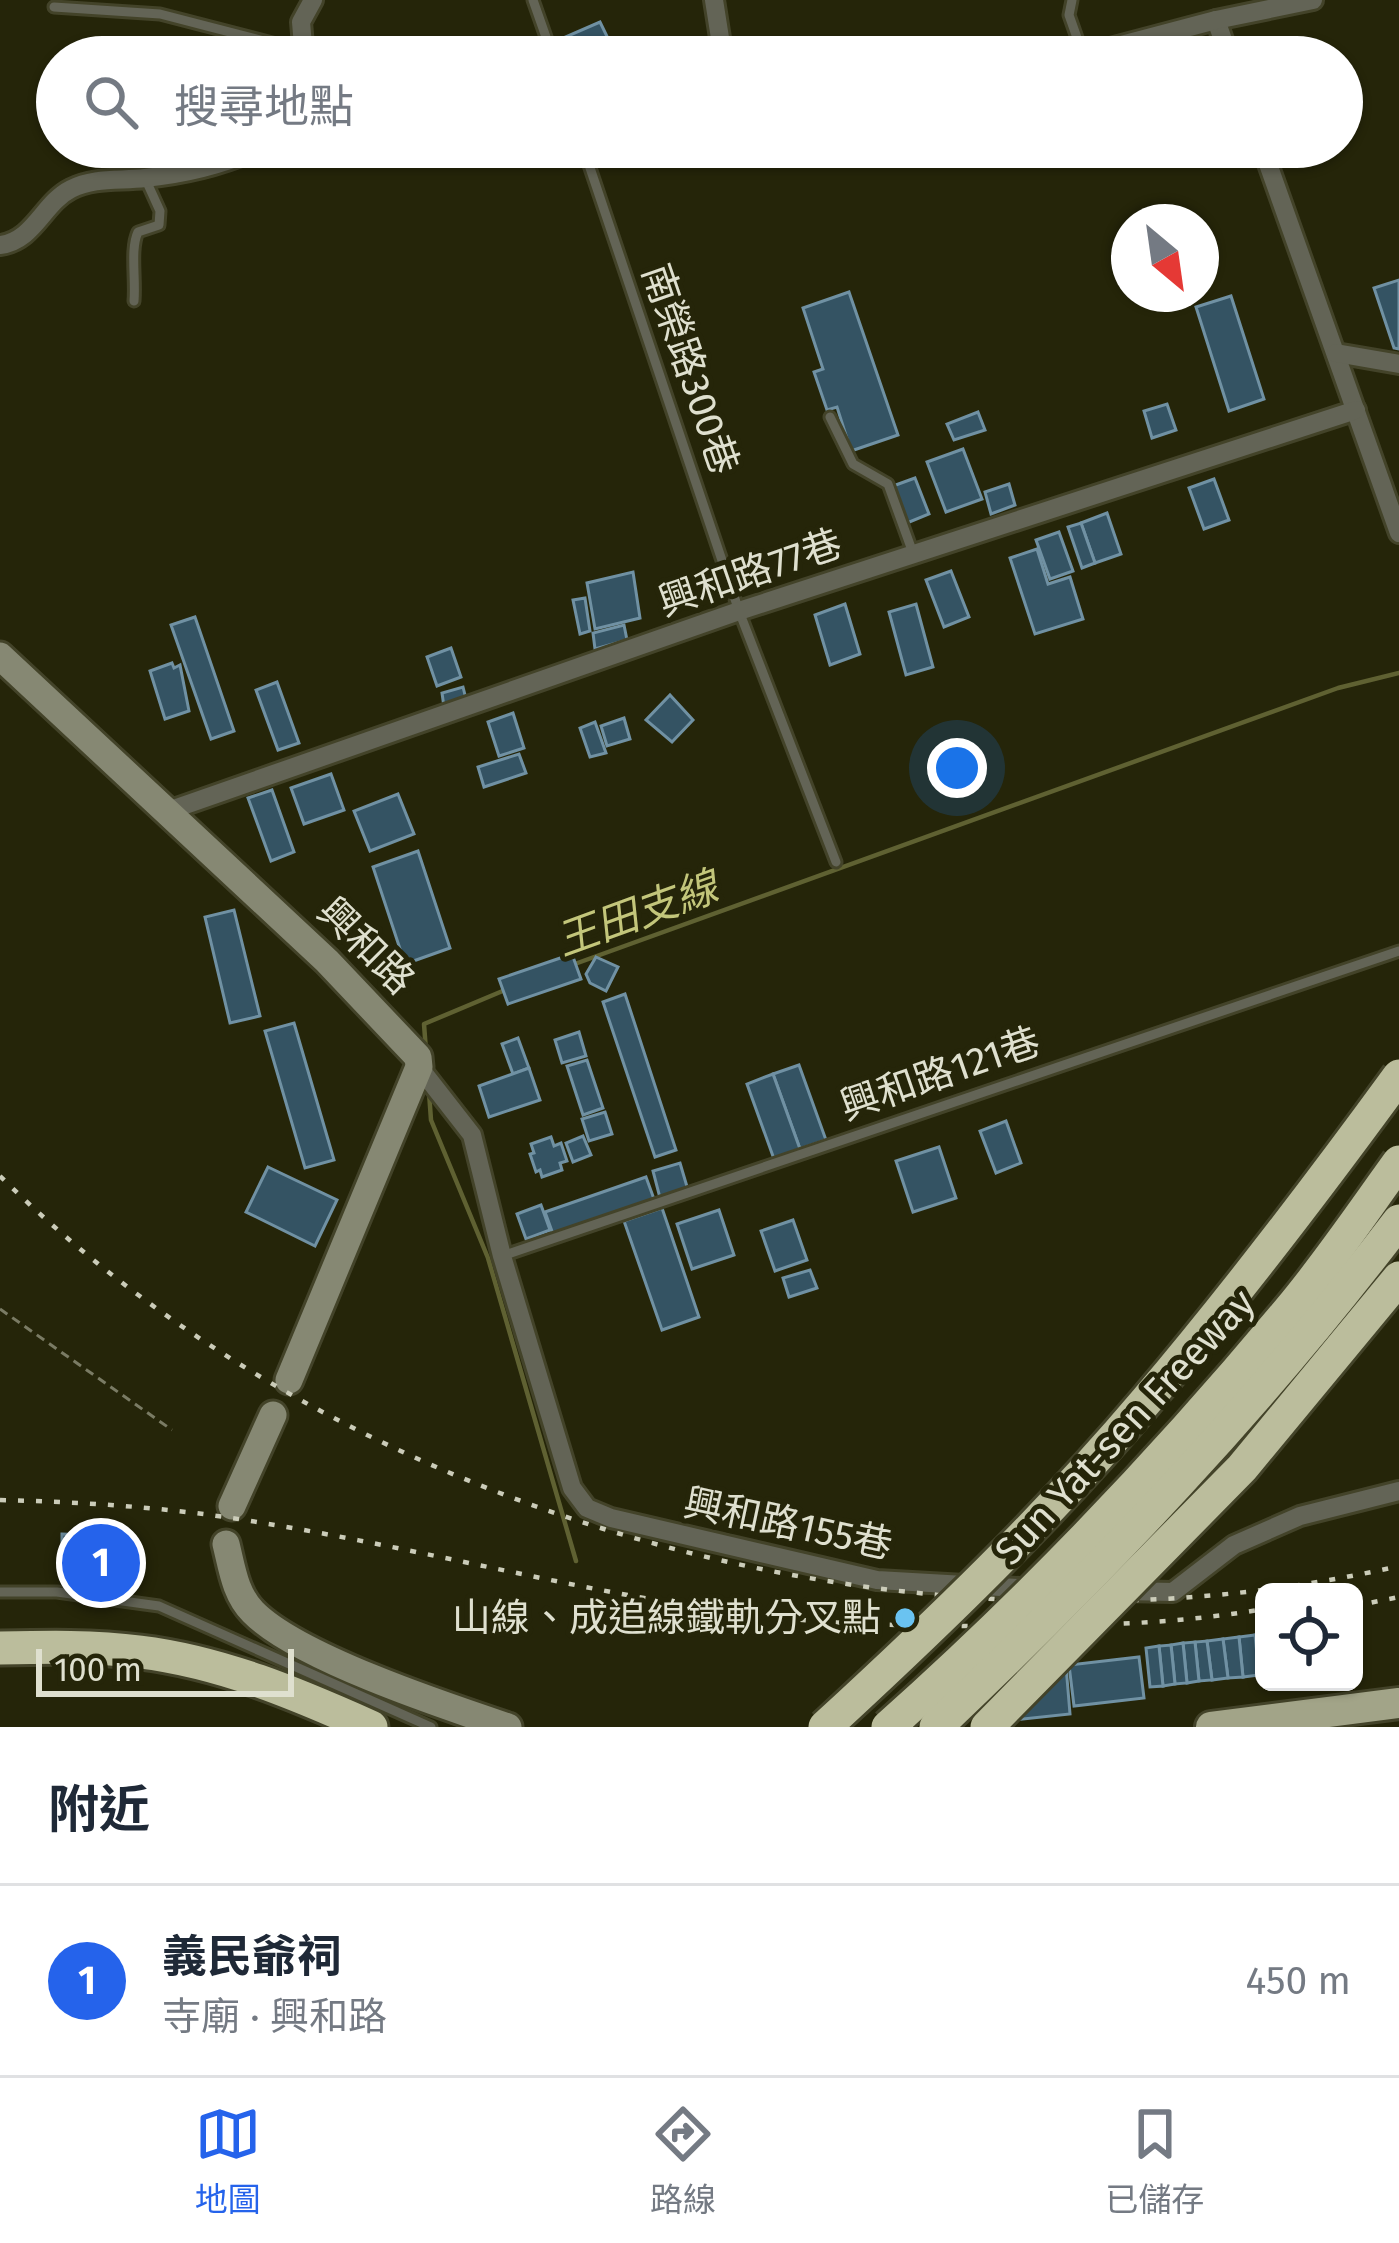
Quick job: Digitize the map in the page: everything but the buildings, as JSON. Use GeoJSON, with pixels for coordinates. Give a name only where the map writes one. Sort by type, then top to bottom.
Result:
{"type":"FeatureCollection","features":[{"type":"Feature","properties":{"kind":"highway"},"geometry":{"type":"LineString","coordinates":[[825,1727],[1019,1539],[1143,1405],[1245,1281],[1399,1076]]}},
{"type":"Feature","properties":{"kind":"highway","name":"Sun Yat-sen Freeway"},"geometry":{"type":"LineString","coordinates":[[888,1727],[1084,1540],[1203,1409],[1298,1300],[1399,1162]]}},
{"type":"Feature","properties":{"kind":"highway","name":"Sun Yat-sen Freeway"},"geometry":{"type":"LineString","coordinates":[[936,1727],[1154,1512],[1319,1326],[1399,1221]]}},
{"type":"Feature","properties":{"kind":"highway"},"geometry":{"type":"LineString","coordinates":[[987,1727],[1242,1468],[1399,1278]]}},
{"type":"Feature","properties":{"kind":"highway"},"geometry":{"type":"LineString","coordinates":[[0,1668],[70,1647]]}},
{"type":"Feature","properties":{"kind":"highway"},"geometry":{"type":"LineString","coordinates":[[0,1648],[141,1652],[213,1666],[279,1687],[371,1727]]}},
{"type":"Feature","properties":{"kind":"main road"},"geometry":{"type":"LineString","coordinates":[[1210,1727],[1399,1703]]}},
{"type":"Feature","properties":{"kind":"street"},"geometry":{"type":"LineString","coordinates":[[302,36],[301,22],[313,0]]}},
{"type":"Feature","properties":{"kind":"street"},"geometry":{"type":"LineString","coordinates":[[714,0],[720,36]]}},
{"type":"Feature","properties":{"kind":"street"},"geometry":{"type":"LineString","coordinates":[[1153,36],[1313,0]]}},
{"type":"Feature","properties":{"kind":"street"},"geometry":{"type":"LineString","coordinates":[[1216,20],[1222,36]]}},
{"type":"Feature","properties":{"kind":"street"},"geometry":{"type":"LineString","coordinates":[[0,245],[23,236],[72,188],[104,179],[208,168]]}},
{"type":"Feature","properties":{"kind":"street"},"geometry":{"type":"LineString","coordinates":[[1270,168],[1399,533]]}},
{"type":"Feature","properties":{"kind":"street"},"geometry":{"type":"LineString","coordinates":[[1336,353],[1399,364]]}},
{"type":"Feature","properties":{"kind":"street","name":"興和路77巷"},"geometry":{"type":"LineString","coordinates":[[168,811],[740,611],[1357,410]]}},
{"type":"Feature","properties":{"kind":"street","name":"興和路"},"geometry":{"type":"LineString","coordinates":[[0,656],[378,1012],[411,1046],[419,1068]]}},
{"type":"Feature","properties":{"kind":"street"},"geometry":{"type":"LineString","coordinates":[[289,1381],[419,1068]]}},
{"type":"Feature","properties":{"kind":"street","name":"興和路155巷"},"geometry":{"type":"LineString","coordinates":[[419,1068],[472,1135],[502,1256],[572,1488],[587,1508],[632,1523],[895,1582],[1173,1592],[1234,1545],[1300,1516],[1399,1490]]}},
{"type":"Feature","properties":{"kind":"street"},"geometry":{"type":"LineString","coordinates":[[232,1506],[273,1415]]}},
{"type":"Feature","properties":{"kind":"street"},"geometry":{"type":"LineString","coordinates":[[226,1544],[236,1587],[250,1610],[279,1634],[508,1727]]}},
{"type":"Feature","properties":{"kind":"lane"},"geometry":{"type":"LineString","coordinates":[[533,0],[546,36]]}},
{"type":"Feature","properties":{"kind":"lane"},"geometry":{"type":"LineString","coordinates":[[1072,0],[1069,15],[1074,36]]}},
{"type":"Feature","properties":{"kind":"lane"},"geometry":{"type":"LineString","coordinates":[[54,7],[160,14],[239,36]]}},
{"type":"Feature","properties":{"kind":"lane","name":"南榮路300巷"},"geometry":{"type":"LineString","coordinates":[[590,168],[740,611],[836,862]]}},
{"type":"Feature","properties":{"kind":"lane"},"geometry":{"type":"LineString","coordinates":[[134,301],[133,244],[138,232],[160,225],[160,212],[145,178]]}},
{"type":"Feature","properties":{"kind":"lane"},"geometry":{"type":"LineString","coordinates":[[830,417],[853,464],[887,484],[913,553]]}},
{"type":"Feature","properties":{"kind":"lane","name":"興和路121巷"},"geometry":{"type":"LineString","coordinates":[[502,1256],[1399,951]]}},
{"type":"Feature","properties":{"kind":"lane"},"geometry":{"type":"LineString","coordinates":[[0,1592],[57,1592],[158,1606],[431,1727]]}},
{"type":"Feature","properties":{"kind":"path"},"geometry":{"type":"LineString","coordinates":[[0,1309],[172,1430]]}},
{"type":"Feature","properties":{"kind":"waterway","name":"王田支線"},"geometry":{"type":"LineString","coordinates":[[572,965],[1338,688],[1399,673]]}},
{"type":"Feature","properties":{"kind":"waterway","name":"王田支線"},"geometry":{"type":"LineString","coordinates":[[426,1051],[424,1024],[505,990]]}},
{"type":"Feature","properties":{"kind":"waterway","name":"王田支線"},"geometry":{"type":"LineString","coordinates":[[429,1092],[431,1120],[488,1258],[576,1561]]}},
{"type":"Feature","properties":{"kind":"railway"},"geometry":{"type":"LineString","coordinates":[[0,1176],[141,1297],[299,1399],[470,1481],[651,1543],[838,1583],[1027,1600],[1215,1595],[1399,1566]]}},
{"type":"Feature","properties":{"kind":"railway"},"geometry":{"type":"LineString","coordinates":[[0,1500],[230,1518],[618,1593],[803,1620],[1067,1625],[1166,1621],[1255,1610]]}},
{"type":"Feature","properties":{"kind":"railway"},"geometry":{"type":"LineString","coordinates":[[1363,1604],[1399,1597]]}},
{"type":"Feature","properties":{"kind":"place","name":"義民爺祠"},"geometry":{"type":"Point","coordinates":[101,1563]}},
{"type":"Feature","properties":{"kind":"place","name":"山線、成追線鐵軌分叉點"},"geometry":{"type":"Point","coordinates":[905,1618]}}]}
